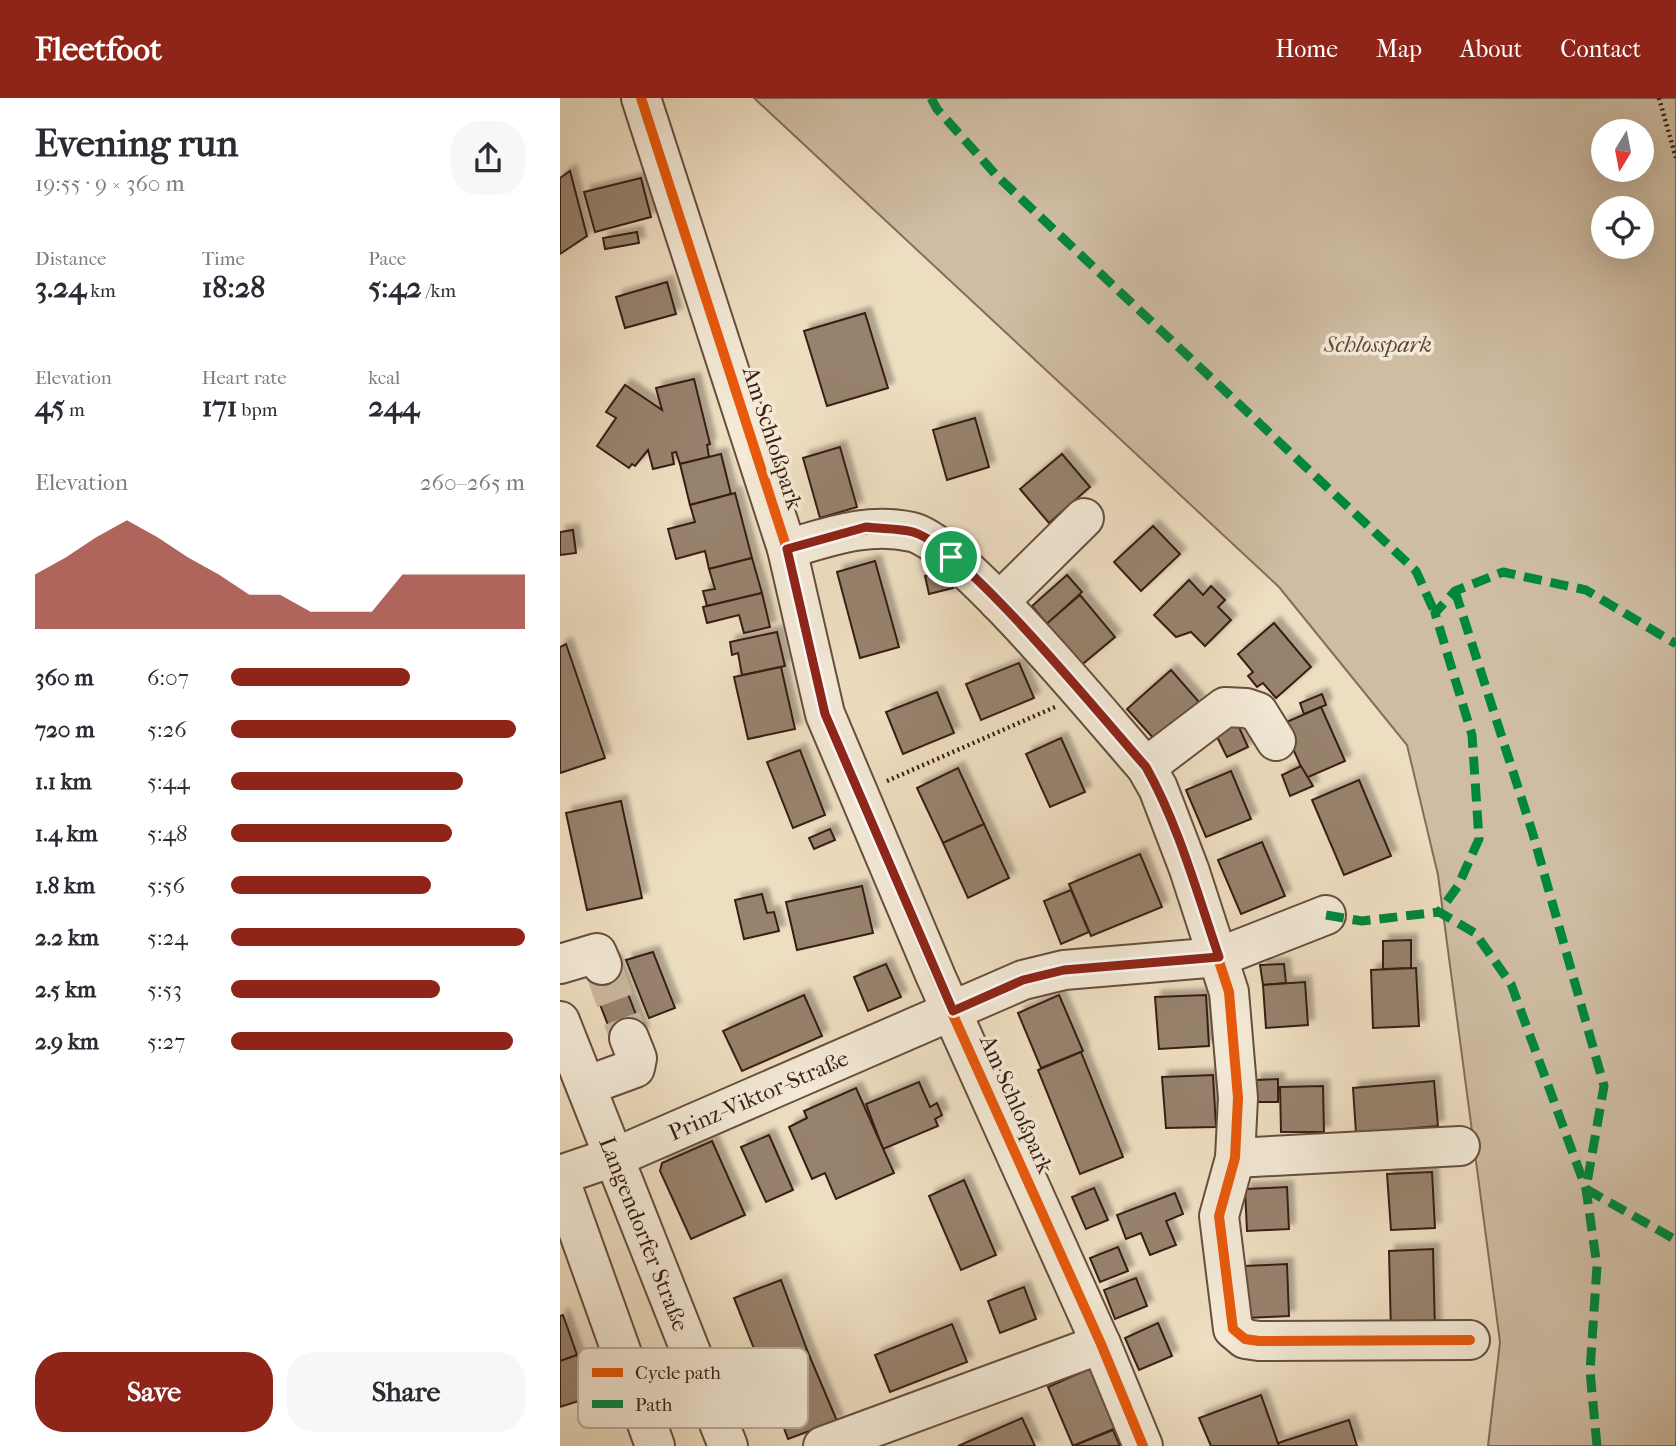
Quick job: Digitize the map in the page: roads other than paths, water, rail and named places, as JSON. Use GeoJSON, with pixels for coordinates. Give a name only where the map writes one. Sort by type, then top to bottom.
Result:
{"type":"FeatureCollection","features":[{"type":"Feature","properties":{"kind":"street","name":"Am Schloßpark"},"geometry":{"type":"LineString","coordinates":[[641,98],[787,549],[825,714],[857,794],[1101,1345],[1143,1446]]}},
{"type":"Feature","properties":{"kind":"street"},"geometry":{"type":"LineString","coordinates":[[999,602],[1084,518]]}},
{"type":"Feature","properties":{"kind":"street"},"geometry":{"type":"LineString","coordinates":[[787,549],[866,527],[915,533],[951,557],[999,602],[1146,767],[1158,788],[1180,846],[1229,992],[1235,1035],[1235,1158],[1219,1216],[1233,1329],[1245,1339],[1259,1341],[1471,1339]]}},
{"type":"Feature","properties":{"kind":"street"},"geometry":{"type":"LineString","coordinates":[[1146,767],[1225,707],[1246,708],[1258,712],[1276,741]]}},
{"type":"Feature","properties":{"kind":"street","name":"Prinz-Viktor-Straße"},"geometry":{"type":"LineString","coordinates":[[560,1175],[612,1158],[1023,980],[1064,970],[1219,957],[1326,915]]}},
{"type":"Feature","properties":{"kind":"street"},"geometry":{"type":"LineString","coordinates":[[560,964],[597,953],[602,965]]}},
{"type":"Feature","properties":{"kind":"street","name":"Langendorfer Straße"},"geometry":{"type":"LineString","coordinates":[[560,1021],[689,1348]]}},
{"type":"Feature","properties":{"kind":"street"},"geometry":{"type":"LineString","coordinates":[[586,1086],[635,1068],[636,1058],[629,1038]]}},
{"type":"Feature","properties":{"kind":"street"},"geometry":{"type":"LineString","coordinates":[[1235,1158],[1460,1146]]}},
{"type":"Feature","properties":{"kind":"street"},"geometry":{"type":"LineString","coordinates":[[560,1180],[620,1348]]}},
{"type":"Feature","properties":{"kind":"street"},"geometry":{"type":"LineString","coordinates":[[823,1446],[1101,1345]]}},
{"type":"Feature","properties":{"kind":"street"},"geometry":{"type":"LineString","coordinates":[[649,1428],[655,1446]]}},
{"type":"Feature","properties":{"kind":"street","name":"Langendorfer Straße"},"geometry":{"type":"LineString","coordinates":[[721,1428],[728,1446]]}},
{"type":"Feature","properties":{"kind":"tunnel"},"geometry":{"type":"LineString","coordinates":[[602,965],[629,1038]]}},
{"type":"Feature","properties":{"kind":"park label","name":"Schlosspark"},"geometry":{"type":"Point","coordinates":[1378,344]}}]}
